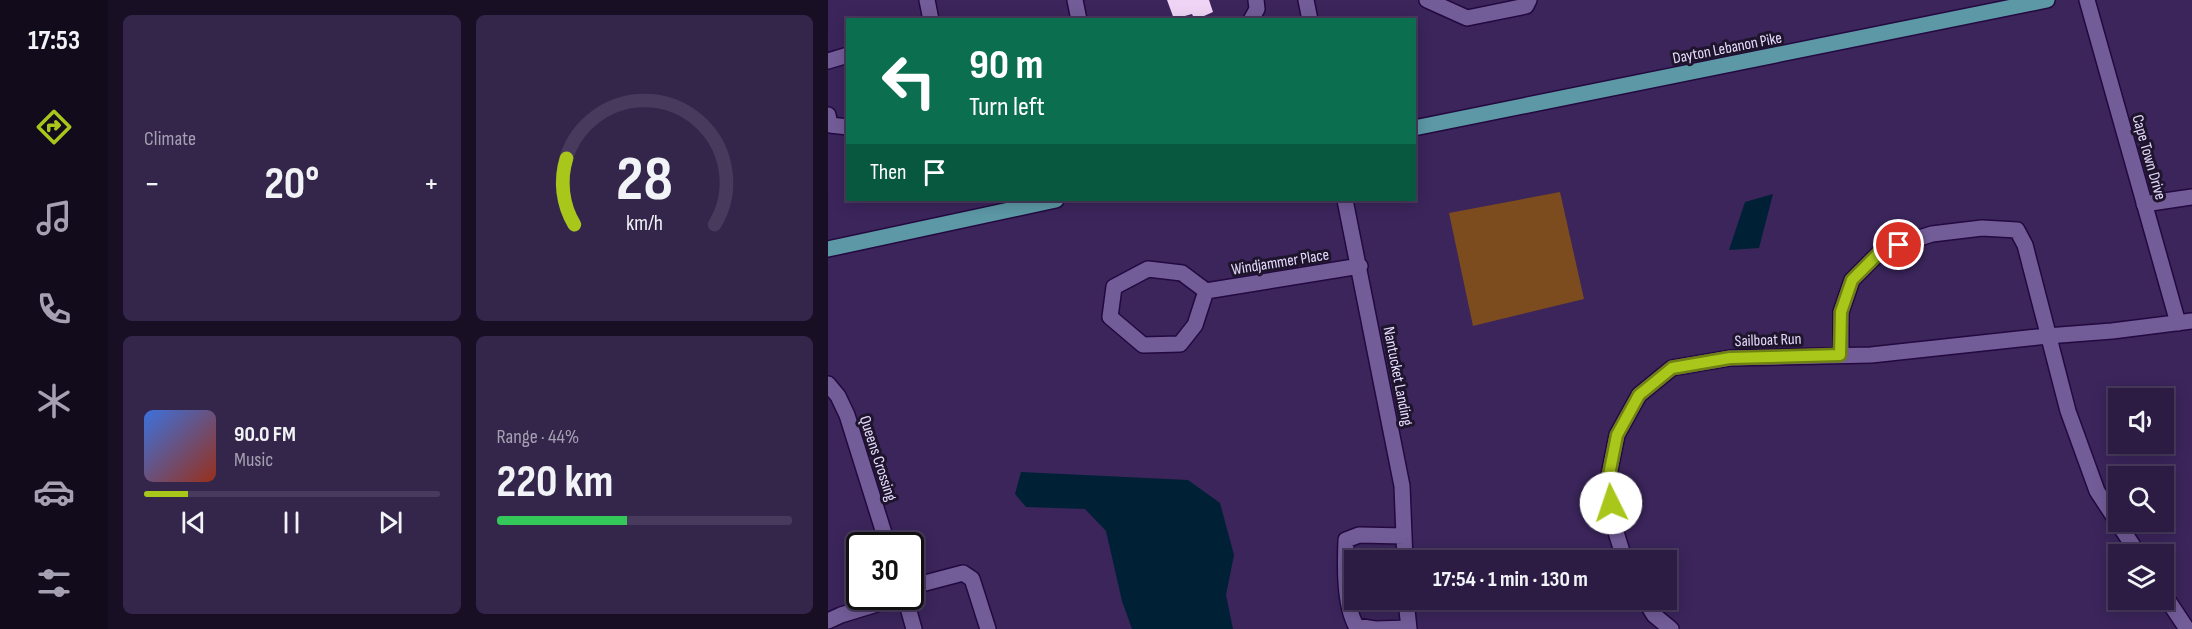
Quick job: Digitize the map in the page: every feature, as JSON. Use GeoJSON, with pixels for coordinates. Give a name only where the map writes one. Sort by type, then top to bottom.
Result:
{"type":"FeatureCollection","features":[{"type":"Feature","properties":{"kind":"main road","name":"Dayton Lebanon Pike"},"geometry":{"type":"LineString","coordinates":[[1416,128],[2047,0]]}},
{"type":"Feature","properties":{"kind":"main road"},"geometry":{"type":"LineString","coordinates":[[828,249],[1051,201]]}},
{"type":"Feature","properties":{"kind":"street"},"geometry":{"type":"LineString","coordinates":[[927,0],[931,18]]}},
{"type":"Feature","properties":{"kind":"street"},"geometry":{"type":"LineString","coordinates":[[1075,0],[1079,18]]}},
{"type":"Feature","properties":{"kind":"street"},"geometry":{"type":"LineString","coordinates":[[1252,18],[1257,9],[1256,0]]}},
{"type":"Feature","properties":{"kind":"street"},"geometry":{"type":"LineString","coordinates":[[1306,0],[1310,18]]}},
{"type":"Feature","properties":{"kind":"street"},"geometry":{"type":"LineString","coordinates":[[1427,0],[1467,18],[1526,6],[1529,0]]}},
{"type":"Feature","properties":{"kind":"street","name":"Cape Town Drive"},"geometry":{"type":"LineString","coordinates":[[2087,0],[2144,204],[2185,322]]}},
{"type":"Feature","properties":{"kind":"street"},"geometry":{"type":"LineString","coordinates":[[828,61],[846,56]]}},
{"type":"Feature","properties":{"kind":"street"},"geometry":{"type":"LineString","coordinates":[[828,115],[830,125],[846,128]]}},
{"type":"Feature","properties":{"kind":"street"},"geometry":{"type":"LineString","coordinates":[[2144,204],[2192,197]]}},
{"type":"Feature","properties":{"kind":"street","name":"Nantucket Landing"},"geometry":{"type":"LineString","coordinates":[[1345,201],[1402,486],[1405,550]]}},
{"type":"Feature","properties":{"kind":"street"},"geometry":{"type":"LineString","coordinates":[[1840,355],[1841,312],[1852,280],[1882,250],[1932,234],[1982,228],[2017,230],[2025,245],[2068,411],[2097,491],[2132,544]]}},
{"type":"Feature","properties":{"kind":"street","name":"Windjammer Place"},"geometry":{"type":"LineString","coordinates":[[1206,291],[1360,266]]}},
{"type":"Feature","properties":{"kind":"street"},"geometry":{"type":"LineString","coordinates":[[1148,269],[1182,273],[1206,291],[1195,324],[1180,344],[1143,345],[1110,316],[1114,286],[1148,269]]}},
{"type":"Feature","properties":{"kind":"street","name":"Sailboat Run"},"geometry":{"type":"LineString","coordinates":[[1622,550],[1614,526],[1608,480],[1617,435],[1639,395],[1672,368],[1730,358],[1871,355],[2185,322]]}},
{"type":"Feature","properties":{"kind":"street","name":"Queens Crossing"},"geometry":{"type":"LineString","coordinates":[[828,384],[838,396],[847,415],[884,532]]}},
{"type":"Feature","properties":{"kind":"street"},"geometry":{"type":"LineString","coordinates":[[1404,536],[1359,535],[1346,540],[1346,560],[1350,615],[1356,626],[1375,629],[1409,628],[1407,610]]}},
{"type":"Feature","properties":{"kind":"street"},"geometry":{"type":"LineString","coordinates":[[924,583],[963,573],[972,579],[988,629]]}},
{"type":"Feature","properties":{"kind":"street"},"geometry":{"type":"LineString","coordinates":[[2174,609],[2187,629]]}},
{"type":"Feature","properties":{"kind":"street"},"geometry":{"type":"LineString","coordinates":[[828,621],[857,610]]}},
{"type":"Feature","properties":{"kind":"street"},"geometry":{"type":"LineString","coordinates":[[909,610],[915,629]]}},
{"type":"Feature","properties":{"kind":"street"},"geometry":{"type":"LineString","coordinates":[[1651,610],[1671,629]]}},
{"type":"Feature","properties":{"kind":"shaded area"},"geometry":{"type":"Polygon","coordinates":[[[1560,192],[1584,299],[1473,326],[1449,213],[1560,192]]]}},
{"type":"Feature","properties":{"kind":"water"},"geometry":{"type":"Polygon","coordinates":[[[1773,194],[1759,248],[1729,250],[1745,202],[1773,194]]]}},
{"type":"Feature","properties":{"kind":"water"},"geometry":{"type":"Polygon","coordinates":[[[1021,472],[1188,480],[1220,503],[1234,555],[1226,595],[1233,629],[1132,629],[1122,601],[1106,531],[1085,509],[1026,507],[1015,494],[1021,472]]]}},
{"type":"Feature","properties":{"kind":"building"},"geometry":{"type":"Polygon","coordinates":[[[1167,0],[1209,0],[1213,12],[1200,18],[1194,18],[1192,14],[1174,18],[1167,0]]]}},
{"type":"Feature","properties":{"kind":"route"},"geometry":{"type":"LineString","coordinates":[[1611,503],[1608,480],[1617,435],[1639,395],[1672,368],[1730,358],[1840,355],[1841,312],[1852,280],[1882,250],[1899,245]]}}]}
